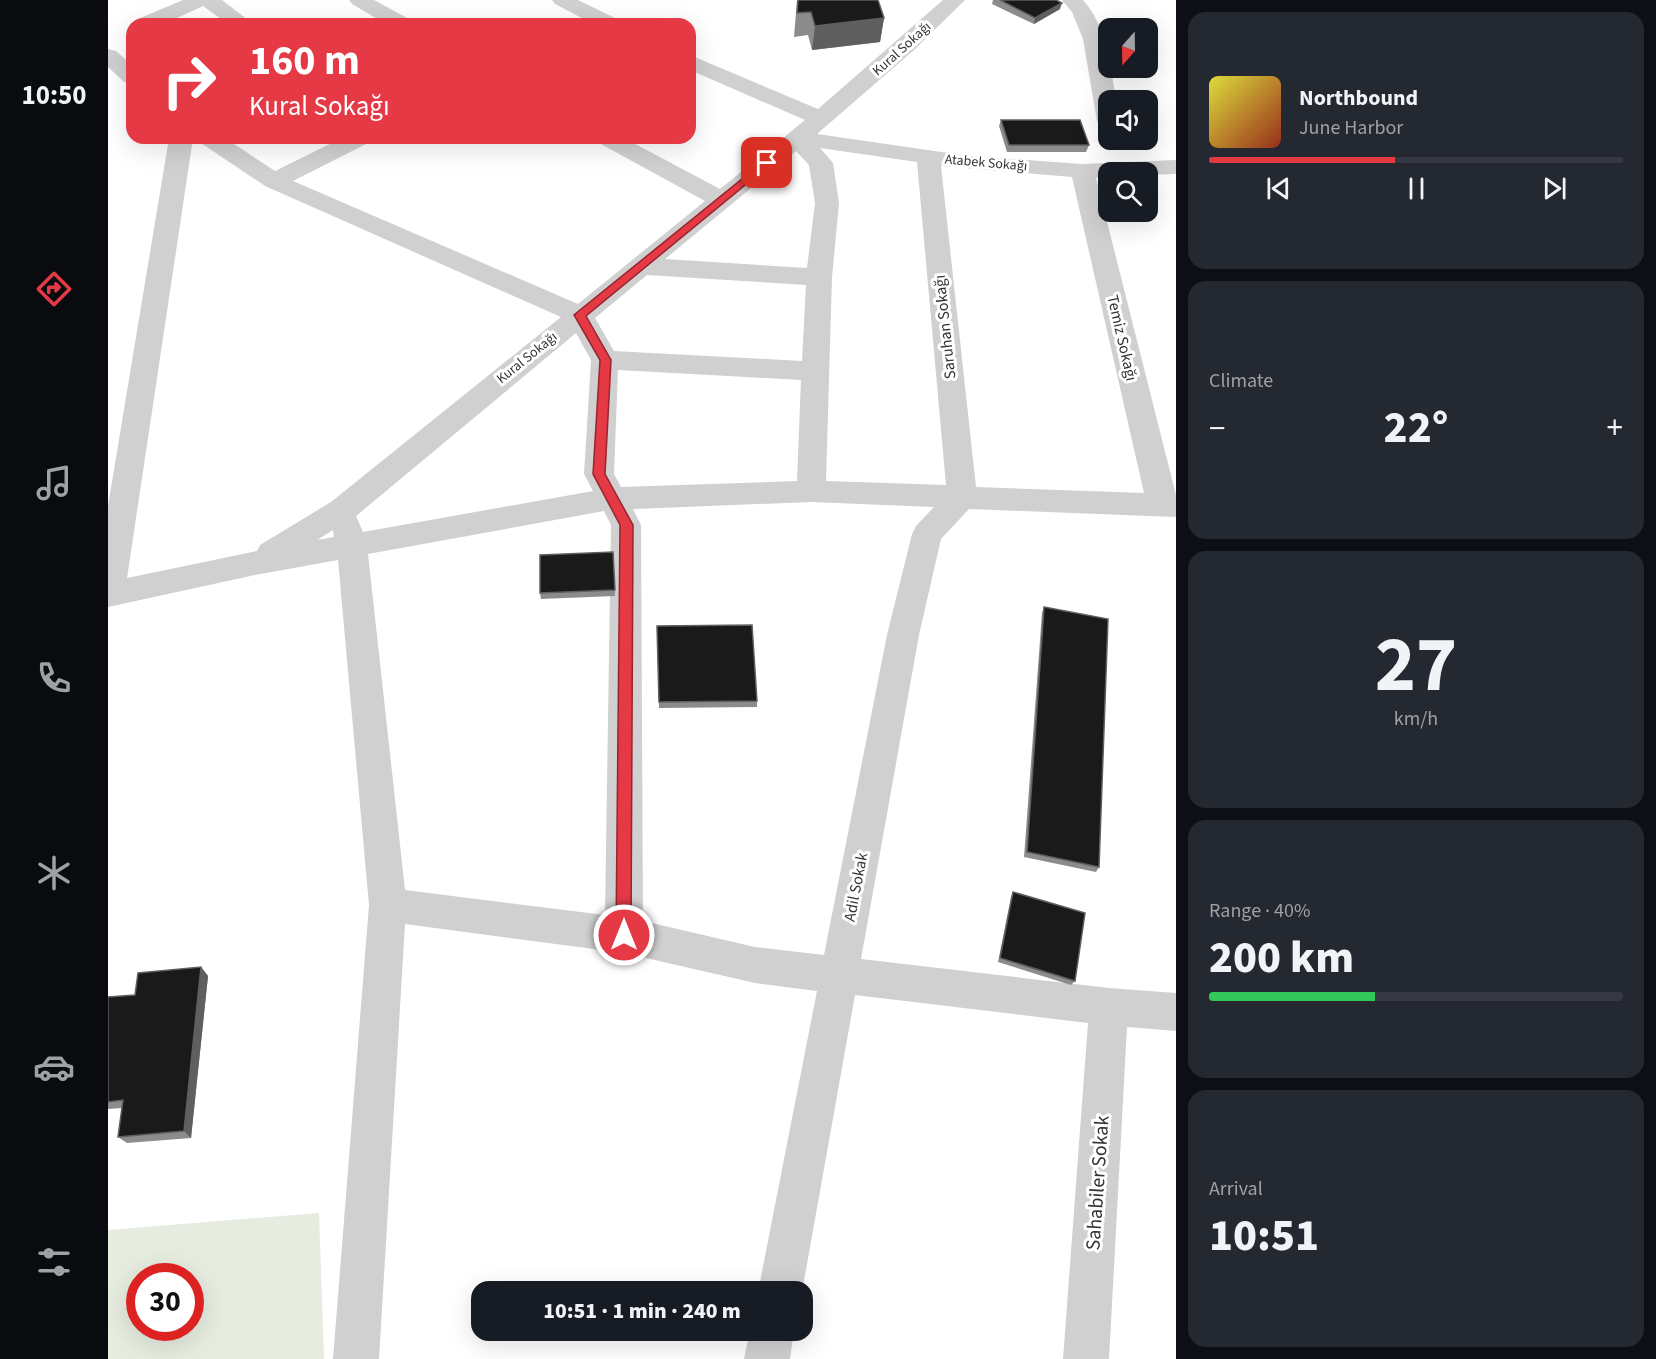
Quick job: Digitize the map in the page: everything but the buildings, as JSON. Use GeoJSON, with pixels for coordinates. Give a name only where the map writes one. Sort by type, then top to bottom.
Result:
{"type":"FeatureCollection","features":[{"type":"Feature","properties":{"kind":"street"},"geometry":{"type":"LineString","coordinates":[[160,18],[200,0]]}},
{"type":"Feature","properties":{"kind":"street"},"geometry":{"type":"LineString","coordinates":[[208,0],[234,18]]}},
{"type":"Feature","properties":{"kind":"street"},"geometry":{"type":"LineString","coordinates":[[359,0],[390,18]]}},
{"type":"Feature","properties":{"kind":"street"},"geometry":{"type":"LineString","coordinates":[[562,0],[587,18]]}},
{"type":"Feature","properties":{"kind":"street"},"geometry":{"type":"LineString","coordinates":[[594,18],[613,0]]}},
{"type":"Feature","properties":{"kind":"street","name":"Kural Sokağı"},"geometry":{"type":"LineString","coordinates":[[255,563],[342,510],[821,119],[955,0]]}},
{"type":"Feature","properties":{"kind":"street"},"geometry":{"type":"LineString","coordinates":[[1072,0],[1078,5],[1091,30],[1102,90]]}},
{"type":"Feature","properties":{"kind":"street"},"geometry":{"type":"LineString","coordinates":[[118,40],[126,61]]}},
{"type":"Feature","properties":{"kind":"street"},"geometry":{"type":"LineString","coordinates":[[696,65],[821,119]]}},
{"type":"Feature","properties":{"kind":"street"},"geometry":{"type":"LineString","coordinates":[[797,138],[820,163],[827,203],[819,277],[811,491]]}},
{"type":"Feature","properties":{"kind":"street","name":"Atabek Sokağı"},"geometry":{"type":"LineString","coordinates":[[797,138],[969,163],[1082,171],[1117,159],[1176,167]]}},
{"type":"Feature","properties":{"kind":"street"},"geometry":{"type":"LineString","coordinates":[[180,144],[109,595],[255,563],[611,499],[811,491],[1169,505]]}},
{"type":"Feature","properties":{"kind":"street"},"geometry":{"type":"LineString","coordinates":[[218,144],[274,182],[580,315],[605,360],[599,474],[626,525],[624,935]]}},
{"type":"Feature","properties":{"kind":"street"},"geometry":{"type":"LineString","coordinates":[[274,182],[348,144]]}},
{"type":"Feature","properties":{"kind":"street"},"geometry":{"type":"LineString","coordinates":[[618,144],[722,200]]}},
{"type":"Feature","properties":{"kind":"street","name":"Saruhan Sokağı"},"geometry":{"type":"LineString","coordinates":[[928,157],[962,497]]}},
{"type":"Feature","properties":{"kind":"street","name":"Temiz Sokağı"},"geometry":{"type":"LineString","coordinates":[[1082,171],[1169,505]]}},
{"type":"Feature","properties":{"kind":"street"},"geometry":{"type":"LineString","coordinates":[[640,266],[819,277]]}},
{"type":"Feature","properties":{"kind":"street"},"geometry":{"type":"LineString","coordinates":[[605,360],[816,371]]}},
{"type":"Feature","properties":{"kind":"street","name":"Adil Sokak"},"geometry":{"type":"LineString","coordinates":[[782,1281],[903,636],[927,534],[962,497]]}},
{"type":"Feature","properties":{"kind":"street"},"geometry":{"type":"LineString","coordinates":[[342,510],[352,545],[388,905],[356,1359]]}},
{"type":"Feature","properties":{"kind":"street"},"geometry":{"type":"LineString","coordinates":[[388,905],[624,935],[755,964],[1109,1007],[1176,1012]]}},
{"type":"Feature","properties":{"kind":"street","name":"Sahabiler Sokak"},"geometry":{"type":"LineString","coordinates":[[1086,1359],[1109,1007]]}},
{"type":"Feature","properties":{"kind":"street"},"geometry":{"type":"LineString","coordinates":[[767,1359],[770,1341]]}},
{"type":"Feature","properties":{"kind":"shaded area"},"geometry":{"type":"Polygon","coordinates":[[[319,1213],[324,1359],[108,1359],[108,1230],[319,1213]]]}},
{"type":"Feature","properties":{"kind":"route"},"geometry":{"type":"LineString","coordinates":[[624,935],[626,525],[599,474],[605,360],[580,315],[767,163]]}}]}
